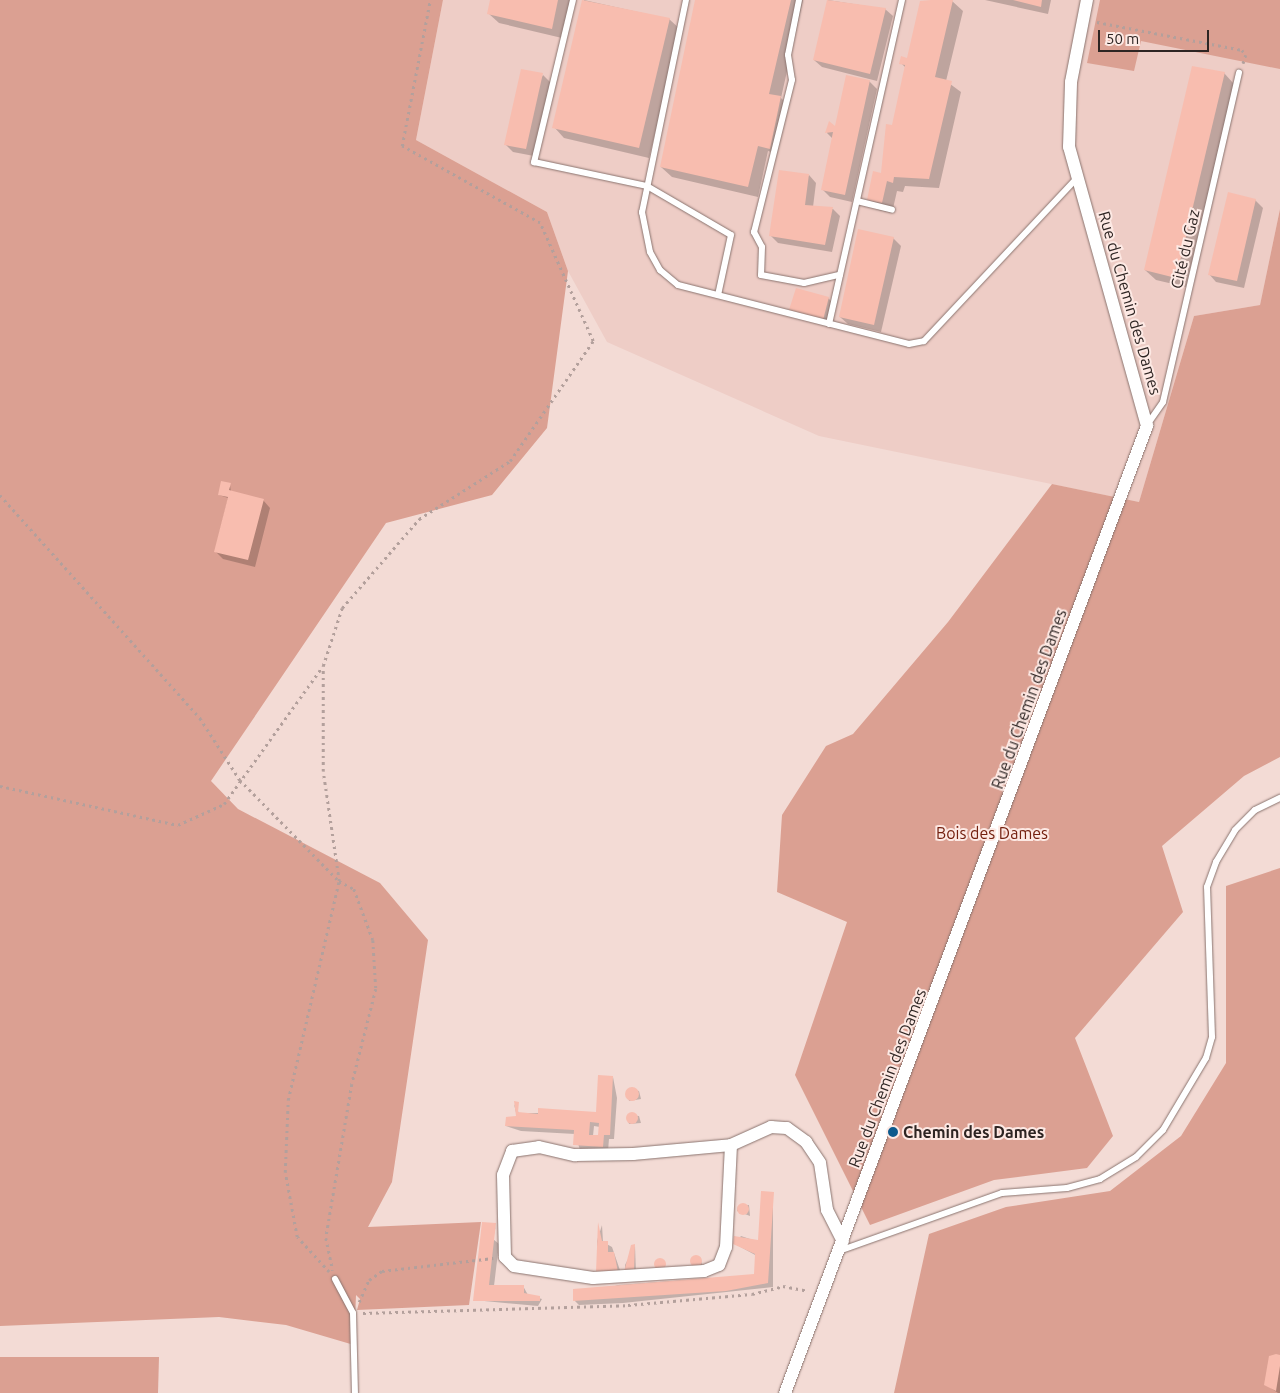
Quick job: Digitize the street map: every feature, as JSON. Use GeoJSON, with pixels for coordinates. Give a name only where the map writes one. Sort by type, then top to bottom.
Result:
{"type":"FeatureCollection","features":[{"type":"Feature","properties":{"kind":"street","name":"Rue du Chemin des Dames"},"geometry":{"type":"LineString","coordinates":[[785,1393],[819,1294],[841,1246],[1147,426],[1069,147],[1067,116],[1087,0]]}},
{"type":"Feature","properties":{"kind":"street"},"geometry":{"type":"LineString","coordinates":[[731,1145],[726,1247],[719,1265],[704,1271],[593,1278],[514,1266],[506,1257],[503,1175],[512,1151],[539,1147],[575,1155],[633,1154],[731,1145],[771,1127],[788,1128],[806,1142],[820,1162],[827,1210],[841,1246]]}},
{"type":"Feature","properties":{"kind":"lane"},"geometry":{"type":"LineString","coordinates":[[573,0],[534,162],[647,186],[731,235],[718,295]]}},
{"type":"Feature","properties":{"kind":"lane"},"geometry":{"type":"LineString","coordinates":[[686,0],[642,212],[650,252],[660,270],[678,285],[909,344],[924,340],[1078,177]]}},
{"type":"Feature","properties":{"kind":"lane"},"geometry":{"type":"LineString","coordinates":[[799,0],[788,55],[792,80],[754,232],[762,247],[761,274],[804,283],[840,275]]}},
{"type":"Feature","properties":{"kind":"lane"},"geometry":{"type":"LineString","coordinates":[[828,324],[902,0]]}},
{"type":"Feature","properties":{"kind":"lane","name":"Cité du Gaz"},"geometry":{"type":"LineString","coordinates":[[1147,426],[1163,402],[1239,73]]}},
{"type":"Feature","properties":{"kind":"lane"},"geometry":{"type":"LineString","coordinates":[[856,201],[892,210]]}},
{"type":"Feature","properties":{"kind":"lane"},"geometry":{"type":"LineString","coordinates":[[841,1246],[1002,1193],[1067,1188],[1100,1179],[1136,1157],[1163,1130],[1206,1058],[1212,1037],[1207,886],[1216,862],[1241,824],[1255,810],[1280,798]]}},
{"type":"Feature","properties":{"kind":"lane"},"geometry":{"type":"LineString","coordinates":[[335,1279],[353,1313],[355,1393]]}},
{"type":"Feature","properties":{"kind":"path"},"geometry":{"type":"LineString","coordinates":[[0,786],[178,825],[224,804],[323,666],[342,608],[419,519],[510,461],[593,341],[540,223],[402,146],[430,0]]}},
{"type":"Feature","properties":{"kind":"path"},"geometry":{"type":"LineString","coordinates":[[1083,19],[1242,50],[1246,55],[1239,73]]}},
{"type":"Feature","properties":{"kind":"path"},"geometry":{"type":"LineString","coordinates":[[0,495],[200,718],[240,780],[339,881],[354,889],[373,940],[376,989],[352,1084],[326,1238],[335,1279]]}},
{"type":"Feature","properties":{"kind":"path"},"geometry":{"type":"LineString","coordinates":[[323,666],[323,770],[339,881],[288,1100],[285,1172],[297,1237],[335,1279]]}},
{"type":"Feature","properties":{"kind":"path"},"geometry":{"type":"LineString","coordinates":[[506,1257],[382,1271],[369,1280],[353,1313],[628,1305],[752,1294],[783,1286],[819,1294]]}},
{"type":"Feature","properties":{"kind":"shaded area"},"geometry":{"type":"Polygon","coordinates":[[[443,0],[1280,0],[1280,209],[1260,305],[1194,316],[1139,502],[819,436],[607,342],[568,271],[547,212],[416,140],[443,0]]]}},
{"type":"Feature","properties":{"kind":"green space"},"geometry":{"type":"Polygon","coordinates":[[[0,0],[443,0],[416,140],[547,212],[568,271],[547,428],[492,495],[386,523],[211,781],[238,809],[380,883],[428,940],[392,1182],[368,1227],[481,1222],[469,1305],[357,1310],[360,1299],[356,1295],[354,1345],[286,1325],[219,1317],[0,1326],[0,0]]]}},
{"type":"Feature","properties":{"kind":"green space"},"geometry":{"type":"Polygon","coordinates":[[[1100,0],[1280,0],[1280,69],[1141,41],[1134,71],[1087,63],[1100,0]]]}},
{"type":"Feature","properties":{"kind":"green space","name":"Bois des Dames"},"geometry":{"type":"Polygon","coordinates":[[[1280,209],[1280,757],[1244,776],[1162,846],[1183,912],[1075,1038],[1113,1136],[1087,1168],[994,1180],[870,1225],[795,1075],[847,922],[777,892],[782,815],[826,746],[853,734],[948,622],[1052,484],[1139,502],[1194,316],[1260,305],[1280,209]]]}},
{"type":"Feature","properties":{"kind":"green space"},"geometry":{"type":"Polygon","coordinates":[[[1280,868],[1280,1393],[894,1393],[929,1234],[1006,1207],[1110,1191],[1181,1136],[1226,1063],[1226,886],[1280,868]]]}},
{"type":"Feature","properties":{"kind":"green space"},"geometry":{"type":"Polygon","coordinates":[[[0,1357],[159,1357],[158,1393],[0,1393],[0,1357]]]}},
{"type":"Feature","properties":{"kind":"building"},"geometry":{"type":"Polygon","coordinates":[[[490,0],[558,0],[552,29],[487,14],[490,0]]]}},
{"type":"Feature","properties":{"kind":"building"},"geometry":{"type":"Polygon","coordinates":[[[582,0],[670,18],[639,148],[552,128],[582,0]]]}},
{"type":"Feature","properties":{"kind":"building"},"geometry":{"type":"Polygon","coordinates":[[[695,0],[791,0],[769,94],[781,96],[770,149],[758,146],[748,187],[660,167],[695,0]]]}},
{"type":"Feature","properties":{"kind":"building"},"geometry":{"type":"Polygon","coordinates":[[[827,0],[886,8],[870,74],[813,60],[827,0]]]}},
{"type":"Feature","properties":{"kind":"building"},"geometry":{"type":"Polygon","coordinates":[[[953,0],[935,77],[952,81],[929,179],[894,177],[893,183],[887,181],[882,203],[867,200],[873,171],[881,173],[886,124],[892,125],[905,65],[899,64],[901,56],[907,58],[920,1],[953,0]]]}},
{"type":"Feature","properties":{"kind":"building"},"geometry":{"type":"Polygon","coordinates":[[[1013,0],[1042,0],[1041,7],[1013,0]]]}},
{"type":"Feature","properties":{"kind":"building"},"geometry":{"type":"Polygon","coordinates":[[[1192,66],[1225,72],[1176,278],[1144,270],[1192,66]]]}},
{"type":"Feature","properties":{"kind":"building"},"geometry":{"type":"Polygon","coordinates":[[[521,69],[543,73],[526,149],[504,145],[521,69]]]}},
{"type":"Feature","properties":{"kind":"building"},"geometry":{"type":"Polygon","coordinates":[[[846,75],[870,80],[845,195],[821,190],[833,132],[825,133],[829,121],[835,126],[846,75]]]}},
{"type":"Feature","properties":{"kind":"building"},"geometry":{"type":"Polygon","coordinates":[[[779,170],[809,174],[805,205],[833,207],[825,245],[769,236],[779,170]]]}},
{"type":"Feature","properties":{"kind":"building"},"geometry":{"type":"Polygon","coordinates":[[[1228,192],[1256,199],[1237,281],[1208,275],[1228,192]]]}},
{"type":"Feature","properties":{"kind":"building"},"geometry":{"type":"Polygon","coordinates":[[[858,229],[894,237],[874,325],[839,317],[858,229]]]}},
{"type":"Feature","properties":{"kind":"building"},"geometry":{"type":"Polygon","coordinates":[[[796,288],[829,297],[823,320],[789,310],[796,288]]]}},
{"type":"Feature","properties":{"kind":"building"},"geometry":{"type":"Polygon","coordinates":[[[221,481],[231,483],[229,490],[264,499],[248,560],[214,552],[228,497],[218,495],[221,481]]]}},
{"type":"Feature","properties":{"kind":"building"},"geometry":{"type":"Polygon","coordinates":[[[598,1075],[613,1076],[610,1135],[604,1135],[603,1147],[573,1145],[574,1130],[505,1126],[506,1117],[516,1116],[514,1101],[519,1102],[518,1112],[538,1114],[538,1108],[596,1112],[598,1075]],[[590,1122],[589,1135],[598,1135],[599,1123],[590,1122]]]}},
{"type":"Feature","properties":{"kind":"building"},"geometry":{"type":"Polygon","coordinates":[[[632,1087],[637,1089],[639,1094],[637,1099],[632,1101],[627,1099],[625,1094],[627,1089],[632,1087]]]}},
{"type":"Feature","properties":{"kind":"building"},"geometry":{"type":"Polygon","coordinates":[[[632,1112],[638,1118],[632,1124],[626,1118],[632,1112]]]}},
{"type":"Feature","properties":{"kind":"building"},"geometry":{"type":"Polygon","coordinates":[[[761,1191],[774,1192],[768,1283],[726,1291],[573,1301],[573,1289],[754,1274],[755,1254],[733,1244],[734,1236],[758,1240],[761,1191]]]}},
{"type":"Feature","properties":{"kind":"building"},"geometry":{"type":"Polygon","coordinates":[[[745,1203],[748,1204],[748,1214],[741,1215],[738,1214],[737,1207],[738,1204],[745,1203]]]}},
{"type":"Feature","properties":{"kind":"building"},"geometry":{"type":"Polygon","coordinates":[[[482,1222],[496,1223],[489,1285],[524,1285],[524,1293],[540,1296],[540,1301],[473,1301],[482,1222]]]}},
{"type":"Feature","properties":{"kind":"building"},"geometry":{"type":"Polygon","coordinates":[[[598,1222],[602,1241],[608,1241],[608,1252],[614,1252],[618,1272],[596,1272],[598,1222]]]}},
{"type":"Feature","properties":{"kind":"building"},"geometry":{"type":"Polygon","coordinates":[[[635,1244],[634,1271],[624,1272],[631,1245],[635,1244]]]}},
{"type":"Feature","properties":{"kind":"building"},"geometry":{"type":"Polygon","coordinates":[[[694,1255],[698,1255],[702,1261],[698,1267],[694,1267],[690,1263],[690,1259],[694,1255]]]}},
{"type":"Feature","properties":{"kind":"building"},"geometry":{"type":"Polygon","coordinates":[[[658,1258],[662,1258],[666,1264],[662,1270],[658,1270],[654,1266],[654,1262],[658,1258]]]}},
{"type":"Feature","properties":{"kind":"building"},"geometry":{"type":"Polygon","coordinates":[[[1280,1355],[1280,1366],[1276,1391],[1264,1385],[1269,1356],[1280,1355]]]}},
{"type":"Feature","properties":{"kind":"place","name":"Chemin des Dames"},"geometry":{"type":"Point","coordinates":[893,1132]}}]}
